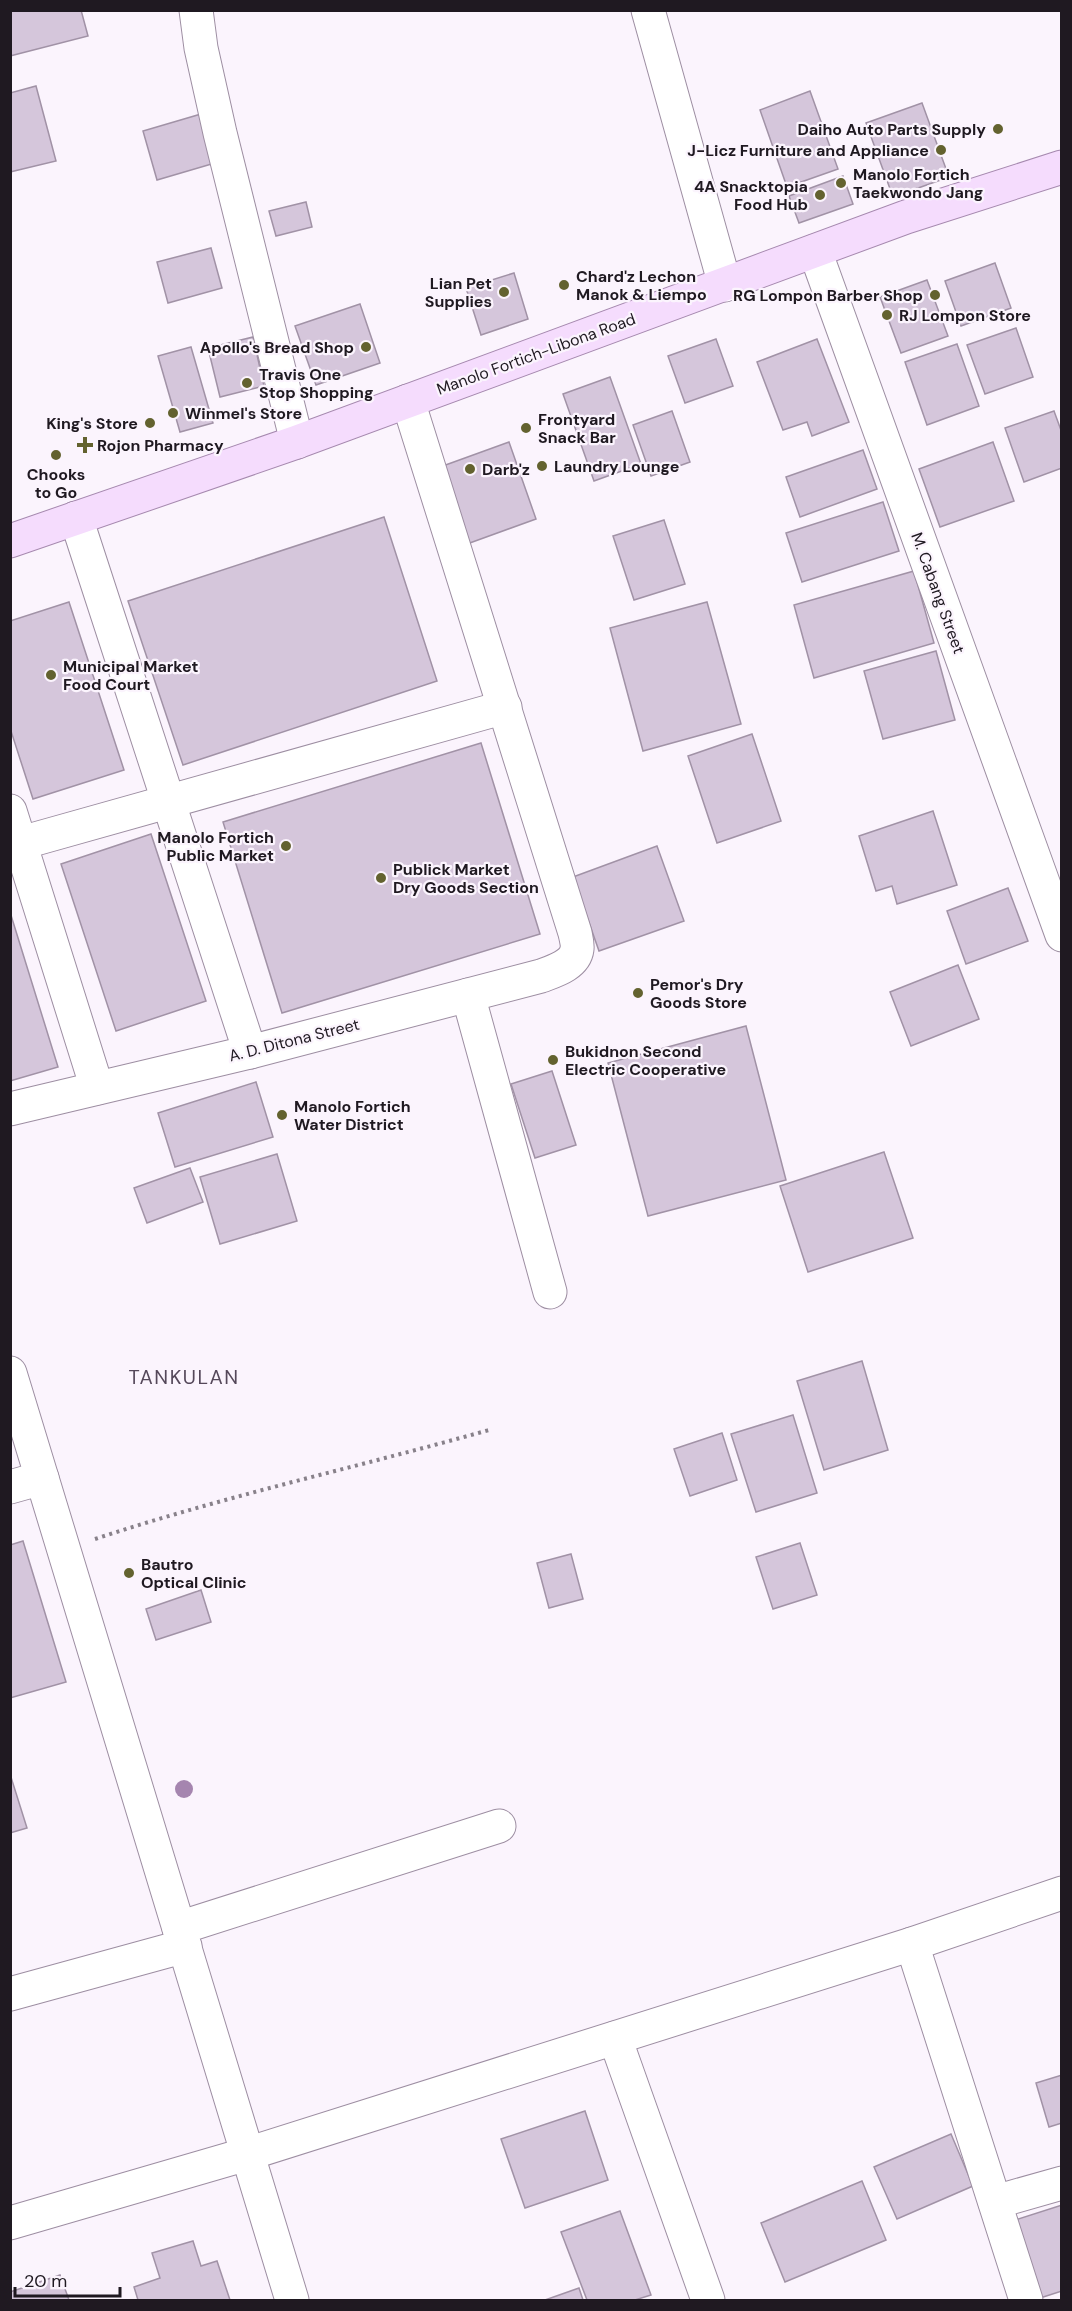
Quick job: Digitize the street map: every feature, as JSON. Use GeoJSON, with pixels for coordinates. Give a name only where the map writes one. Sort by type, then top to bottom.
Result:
{"type":"FeatureCollection","features":[{"type":"Feature","properties":{"kind":"main road","name":"Manolo Fortich-Libona Road"},"geometry":{"type":"LineString","coordinates":[[10,541],[297,442],[906,217],[1062,167]]}},
{"type":"Feature","properties":{"kind":"street"},"geometry":{"type":"LineString","coordinates":[[196,10],[201,48],[223,144],[297,442]]}},
{"type":"Feature","properties":{"kind":"street"},"geometry":{"type":"LineString","coordinates":[[648,10],[725,285]]}},
{"type":"Feature","properties":{"kind":"street","name":"M. Cabang Street"},"geometry":{"type":"LineString","coordinates":[[815,251],[1062,935]]}},
{"type":"Feature","properties":{"kind":"street"},"geometry":{"type":"LineString","coordinates":[[21,843],[505,707],[408,401]]}},
{"type":"Feature","properties":{"kind":"street"},"geometry":{"type":"LineString","coordinates":[[76,519],[250,1052]]}},
{"type":"Feature","properties":{"kind":"street","name":"A. D. Ditona Street"},"geometry":{"type":"LineString","coordinates":[[10,1109],[250,1052],[541,976],[562,968],[572,959],[578,949],[575,933],[505,707]]}},
{"type":"Feature","properties":{"kind":"street"},"geometry":{"type":"LineString","coordinates":[[10,811],[97,1088]]}},
{"type":"Feature","properties":{"kind":"street"},"geometry":{"type":"LineString","coordinates":[[468,995],[550,1292]]}},
{"type":"Feature","properties":{"kind":"street"},"geometry":{"type":"LineString","coordinates":[[10,1372],[292,2301]]}},
{"type":"Feature","properties":{"kind":"street"},"geometry":{"type":"LineString","coordinates":[[10,1487],[42,1478]]}},
{"type":"Feature","properties":{"kind":"street"},"geometry":{"type":"LineString","coordinates":[[10,1994],[182,1937],[499,1826]]}},
{"type":"Feature","properties":{"kind":"street"},"geometry":{"type":"LineString","coordinates":[[10,2223],[248,2154],[912,1944],[1062,1893]]}},
{"type":"Feature","properties":{"kind":"street"},"geometry":{"type":"LineString","coordinates":[[912,1944],[1026,2301]]}},
{"type":"Feature","properties":{"kind":"street"},"geometry":{"type":"LineString","coordinates":[[615,2038],[708,2301]]}},
{"type":"Feature","properties":{"kind":"street"},"geometry":{"type":"LineString","coordinates":[[994,2202],[1062,2183]]}},
{"type":"Feature","properties":{"kind":"path"},"geometry":{"type":"LineString","coordinates":[[63,1550],[146,1522],[263,1488],[380,1461],[489,1430]]}},
{"type":"Feature","properties":{"kind":"building"},"geometry":{"type":"Polygon","coordinates":[[[10,10],[81,10],[88,36],[10,56],[10,10]]]}},
{"type":"Feature","properties":{"kind":"building"},"geometry":{"type":"Polygon","coordinates":[[[36,86],[56,161],[10,172],[10,93],[36,86]]]}},
{"type":"Feature","properties":{"kind":"building"},"geometry":{"type":"Polygon","coordinates":[[[810,91],[838,169],[787,187],[760,110],[810,91]]]}},
{"type":"Feature","properties":{"kind":"building"},"geometry":{"type":"Polygon","coordinates":[[[922,103],[949,177],[893,197],[866,123],[922,103]]]}},
{"type":"Feature","properties":{"kind":"building"},"geometry":{"type":"Polygon","coordinates":[[[201,114],[215,163],[157,180],[143,131],[201,114]]]}},
{"type":"Feature","properties":{"kind":"building"},"geometry":{"type":"Polygon","coordinates":[[[843,176],[853,204],[799,223],[789,196],[843,176]]]}},
{"type":"Feature","properties":{"kind":"building"},"geometry":{"type":"Polygon","coordinates":[[[306,202],[312,227],[276,236],[269,211],[306,202]]]}},
{"type":"Feature","properties":{"kind":"building"},"geometry":{"type":"Polygon","coordinates":[[[211,248],[222,288],[168,303],[157,262],[211,248]]]}},
{"type":"Feature","properties":{"kind":"building"},"geometry":{"type":"Polygon","coordinates":[[[995,263],[1011,308],[961,326],[945,281],[995,263]]]}},
{"type":"Feature","properties":{"kind":"building"},"geometry":{"type":"Polygon","coordinates":[[[514,273],[528,319],[481,335],[466,288],[514,273]]]}},
{"type":"Feature","properties":{"kind":"building"},"geometry":{"type":"Polygon","coordinates":[[[927,280],[948,336],[901,353],[880,297],[927,280]]]}},
{"type":"Feature","properties":{"kind":"building"},"geometry":{"type":"Polygon","coordinates":[[[360,304],[380,363],[316,385],[295,326],[360,304]]]}},
{"type":"Feature","properties":{"kind":"building"},"geometry":{"type":"Polygon","coordinates":[[[1016,328],[1033,377],[985,394],[967,345],[1016,328]]]}},
{"type":"Feature","properties":{"kind":"building"},"geometry":{"type":"Polygon","coordinates":[[[253,337],[264,386],[220,397],[208,348],[253,337]]]}},
{"type":"Feature","properties":{"kind":"building"},"geometry":{"type":"Polygon","coordinates":[[[716,339],[733,386],[685,403],[668,356],[716,339]]]}},
{"type":"Feature","properties":{"kind":"building"},"geometry":{"type":"Polygon","coordinates":[[[817,339],[849,422],[812,436],[807,422],[783,430],[757,362],[817,339]]]}},
{"type":"Feature","properties":{"kind":"building"},"geometry":{"type":"Polygon","coordinates":[[[957,344],[979,406],[927,425],[905,362],[957,344]]]}},
{"type":"Feature","properties":{"kind":"building"},"geometry":{"type":"Polygon","coordinates":[[[191,347],[213,423],[180,432],[158,356],[191,347]]]}},
{"type":"Feature","properties":{"kind":"building"},"geometry":{"type":"Polygon","coordinates":[[[610,377],[641,464],[594,481],[563,394],[610,377]]]}},
{"type":"Feature","properties":{"kind":"building"},"geometry":{"type":"Polygon","coordinates":[[[672,411],[690,462],[651,476],[633,425],[672,411]]]}},
{"type":"Feature","properties":{"kind":"building"},"geometry":{"type":"Polygon","coordinates":[[[1054,411],[1062,433],[1062,468],[1024,482],[1005,428],[1054,411]]]}},
{"type":"Feature","properties":{"kind":"building"},"geometry":{"type":"Polygon","coordinates":[[[509,442],[536,519],[467,544],[440,467],[509,442]]]}},
{"type":"Feature","properties":{"kind":"building"},"geometry":{"type":"Polygon","coordinates":[[[993,442],[1014,501],[940,527],[919,469],[993,442]]]}},
{"type":"Feature","properties":{"kind":"building"},"geometry":{"type":"Polygon","coordinates":[[[863,450],[877,489],[800,517],[786,477],[863,450]]]}},
{"type":"Feature","properties":{"kind":"building"},"geometry":{"type":"Polygon","coordinates":[[[883,502],[899,551],[802,582],[786,533],[883,502]]]}},
{"type":"Feature","properties":{"kind":"building"},"geometry":{"type":"Polygon","coordinates":[[[384,517],[437,681],[183,765],[128,601],[384,517]]]}},
{"type":"Feature","properties":{"kind":"building"},"geometry":{"type":"Polygon","coordinates":[[[664,520],[685,584],[634,600],[613,536],[664,520]]]}},
{"type":"Feature","properties":{"kind":"building"},"geometry":{"type":"Polygon","coordinates":[[[914,571],[934,643],[814,678],[794,605],[914,571]]]}},
{"type":"Feature","properties":{"kind":"building","name":"Municipal Market Food Court"},"geometry":{"type":"Polygon","coordinates":[[[69,602],[124,770],[33,799],[10,728],[10,621],[69,602]]]}},
{"type":"Feature","properties":{"kind":"building"},"geometry":{"type":"Polygon","coordinates":[[[707,602],[741,724],[643,751],[610,628],[707,602]]]}},
{"type":"Feature","properties":{"kind":"building"},"geometry":{"type":"Polygon","coordinates":[[[936,651],[955,720],[883,739],[864,671],[936,651]]]}},
{"type":"Feature","properties":{"kind":"building"},"geometry":{"type":"Polygon","coordinates":[[[752,734],[781,821],[717,843],[688,756],[752,734]]]}},
{"type":"Feature","properties":{"kind":"building","name":"Publick Market Dry Goods Section"},"geometry":{"type":"Polygon","coordinates":[[[481,743],[540,934],[282,1013],[223,822],[481,743]]]}},
{"type":"Feature","properties":{"kind":"building"},"geometry":{"type":"Polygon","coordinates":[[[933,811],[957,885],[897,904],[892,886],[876,891],[859,836],[933,811]]]}},
{"type":"Feature","properties":{"kind":"building"},"geometry":{"type":"Polygon","coordinates":[[[151,834],[206,1001],[116,1031],[61,864],[151,834]]]}},
{"type":"Feature","properties":{"kind":"building"},"geometry":{"type":"Polygon","coordinates":[[[657,846],[684,921],[599,951],[573,877],[657,846]]]}},
{"type":"Feature","properties":{"kind":"building"},"geometry":{"type":"Polygon","coordinates":[[[1008,888],[1028,941],[966,964],[947,911],[1008,888]]]}},
{"type":"Feature","properties":{"kind":"building"},"geometry":{"type":"Polygon","coordinates":[[[10,912],[58,1067],[10,1081],[10,912]]]}},
{"type":"Feature","properties":{"kind":"building"},"geometry":{"type":"Polygon","coordinates":[[[958,965],[979,1019],[911,1046],[890,992],[958,965]]]}},
{"type":"Feature","properties":{"kind":"building"},"geometry":{"type":"Polygon","coordinates":[[[746,1026],[786,1180],[648,1216],[608,1063],[746,1026]]]}},
{"type":"Feature","properties":{"kind":"building"},"geometry":{"type":"Polygon","coordinates":[[[552,1071],[576,1145],[535,1158],[511,1084],[552,1071]]]}},
{"type":"Feature","properties":{"kind":"building"},"geometry":{"type":"Polygon","coordinates":[[[256,1082],[273,1137],[175,1167],[158,1113],[256,1082]]]}},
{"type":"Feature","properties":{"kind":"building"},"geometry":{"type":"Polygon","coordinates":[[[884,1152],[913,1238],[808,1272],[780,1186],[884,1152]]]}},
{"type":"Feature","properties":{"kind":"building"},"geometry":{"type":"Polygon","coordinates":[[[277,1154],[297,1221],[220,1244],[200,1177],[277,1154]]]}},
{"type":"Feature","properties":{"kind":"building"},"geometry":{"type":"Polygon","coordinates":[[[190,1168],[203,1202],[147,1223],[134,1188],[190,1168]]]}},
{"type":"Feature","properties":{"kind":"building"},"geometry":{"type":"Polygon","coordinates":[[[862,1361],[888,1450],[824,1470],[797,1381],[862,1361]]]}},
{"type":"Feature","properties":{"kind":"building"},"geometry":{"type":"Polygon","coordinates":[[[793,1415],[817,1493],[756,1512],[731,1434],[793,1415]]]}},
{"type":"Feature","properties":{"kind":"building"},"geometry":{"type":"Polygon","coordinates":[[[722,1433],[737,1480],[690,1496],[674,1449],[722,1433]]]}},
{"type":"Feature","properties":{"kind":"building"},"geometry":{"type":"Polygon","coordinates":[[[23,1541],[66,1682],[10,1698],[10,1545],[23,1541]]]}},
{"type":"Feature","properties":{"kind":"building"},"geometry":{"type":"Polygon","coordinates":[[[800,1543],[817,1595],[773,1609],[756,1557],[800,1543]]]}},
{"type":"Feature","properties":{"kind":"building"},"geometry":{"type":"Polygon","coordinates":[[[571,1554],[583,1599],[549,1608],[537,1563],[571,1554]]]}},
{"type":"Feature","properties":{"kind":"building"},"geometry":{"type":"Polygon","coordinates":[[[201,1590],[211,1622],[156,1640],[146,1609],[201,1590]]]}},
{"type":"Feature","properties":{"kind":"building"},"geometry":{"type":"Polygon","coordinates":[[[10,1774],[27,1828],[10,1833],[10,1774]]]}},
{"type":"Feature","properties":{"kind":"building"},"geometry":{"type":"Polygon","coordinates":[[[1062,2075],[1062,2123],[1049,2127],[1036,2083],[1062,2075]]]}},
{"type":"Feature","properties":{"kind":"building"},"geometry":{"type":"Polygon","coordinates":[[[585,2111],[608,2180],[525,2208],[501,2139],[585,2111]]]}},
{"type":"Feature","properties":{"kind":"building"},"geometry":{"type":"Polygon","coordinates":[[[951,2134],[973,2186],[897,2219],[874,2167],[951,2134]]]}},
{"type":"Feature","properties":{"kind":"building"},"geometry":{"type":"Polygon","coordinates":[[[862,2181],[886,2240],[785,2282],[761,2223],[862,2181]]]}},
{"type":"Feature","properties":{"kind":"building"},"geometry":{"type":"Polygon","coordinates":[[[1062,2205],[1062,2291],[1037,2299],[1012,2221],[1062,2205]]]}},
{"type":"Feature","properties":{"kind":"building"},"geometry":{"type":"Polygon","coordinates":[[[620,2211],[651,2295],[635,2300],[587,2300],[561,2232],[620,2211]]]}},
{"type":"Feature","properties":{"kind":"building"},"geometry":{"type":"Polygon","coordinates":[[[193,2241],[201,2266],[217,2261],[230,2300],[138,2300],[134,2287],[160,2278],[152,2253],[193,2241]]]}},
{"type":"Feature","properties":{"kind":"building"},"geometry":{"type":"Polygon","coordinates":[[[60,2275],[69,2300],[11,2300],[10,2292],[60,2275]]]}},
{"type":"Feature","properties":{"kind":"building"},"geometry":{"type":"Polygon","coordinates":[[[579,2288],[583,2300],[545,2300],[579,2288]]]}},
{"type":"Feature","properties":{"kind":"place","name":"Daiho Auto Parts Supply"},"geometry":{"type":"Point","coordinates":[998,129]}},
{"type":"Feature","properties":{"kind":"place","name":"J-Licz Furniture and Appliance"},"geometry":{"type":"Point","coordinates":[941,150]}},
{"type":"Feature","properties":{"kind":"place","name":"Manolo Fortich Taekwondo Jang"},"geometry":{"type":"Point","coordinates":[841,183]}},
{"type":"Feature","properties":{"kind":"place","name":"4A Snacktopia Food Hub"},"geometry":{"type":"Point","coordinates":[820,195]}},
{"type":"Feature","properties":{"kind":"place","name":"Chard'z Lechon Manok & Liempo"},"geometry":{"type":"Point","coordinates":[564,285]}},
{"type":"Feature","properties":{"kind":"place","name":"Lian Pet Supplies"},"geometry":{"type":"Point","coordinates":[504,292]}},
{"type":"Feature","properties":{"kind":"place","name":"RG Lompon Barber Shop"},"geometry":{"type":"Point","coordinates":[935,295]}},
{"type":"Feature","properties":{"kind":"place","name":"RJ Lompon Store"},"geometry":{"type":"Point","coordinates":[887,315]}},
{"type":"Feature","properties":{"kind":"place","name":"Apollo's Bread Shop"},"geometry":{"type":"Point","coordinates":[366,347]}},
{"type":"Feature","properties":{"kind":"place","name":"Travis One Stop Shopping"},"geometry":{"type":"Point","coordinates":[247,383]}},
{"type":"Feature","properties":{"kind":"place","name":"Winmel's Store"},"geometry":{"type":"Point","coordinates":[173,413]}},
{"type":"Feature","properties":{"kind":"place","name":"King's Store"},"geometry":{"type":"Point","coordinates":[150,423]}},
{"type":"Feature","properties":{"kind":"place","name":"Frontyard Snack Bar"},"geometry":{"type":"Point","coordinates":[526,428]}},
{"type":"Feature","properties":{"kind":"place","name":"Rojon Pharmacy"},"geometry":{"type":"Point","coordinates":[85,445]}},
{"type":"Feature","properties":{"kind":"place","name":"Chooks to Go"},"geometry":{"type":"Point","coordinates":[56,455]}},
{"type":"Feature","properties":{"kind":"place","name":"Laundry Lounge"},"geometry":{"type":"Point","coordinates":[542,466]}},
{"type":"Feature","properties":{"kind":"place","name":"Darb'z"},"geometry":{"type":"Point","coordinates":[470,469]}},
{"type":"Feature","properties":{"kind":"place","name":"Municipal Market Food Court"},"geometry":{"type":"Point","coordinates":[51,675]}},
{"type":"Feature","properties":{"kind":"place","name":"Manolo Fortich Public Market"},"geometry":{"type":"Point","coordinates":[286,846]}},
{"type":"Feature","properties":{"kind":"place","name":"Publick Market Dry Goods Section"},"geometry":{"type":"Point","coordinates":[381,878]}},
{"type":"Feature","properties":{"kind":"place","name":"Pemor's Dry Goods Store"},"geometry":{"type":"Point","coordinates":[638,993]}},
{"type":"Feature","properties":{"kind":"place","name":"Bukidnon Second Electric Cooperative"},"geometry":{"type":"Point","coordinates":[553,1060]}},
{"type":"Feature","properties":{"kind":"place","name":"Manolo Fortich Water District"},"geometry":{"type":"Point","coordinates":[282,1115]}},
{"type":"Feature","properties":{"kind":"place","name":"Bautro Optical Clinic"},"geometry":{"type":"Point","coordinates":[129,1573]}},
{"type":"Feature","properties":{"kind":"district","name":"TANKULAN"},"geometry":{"type":"Point","coordinates":[184,1377]}}]}
